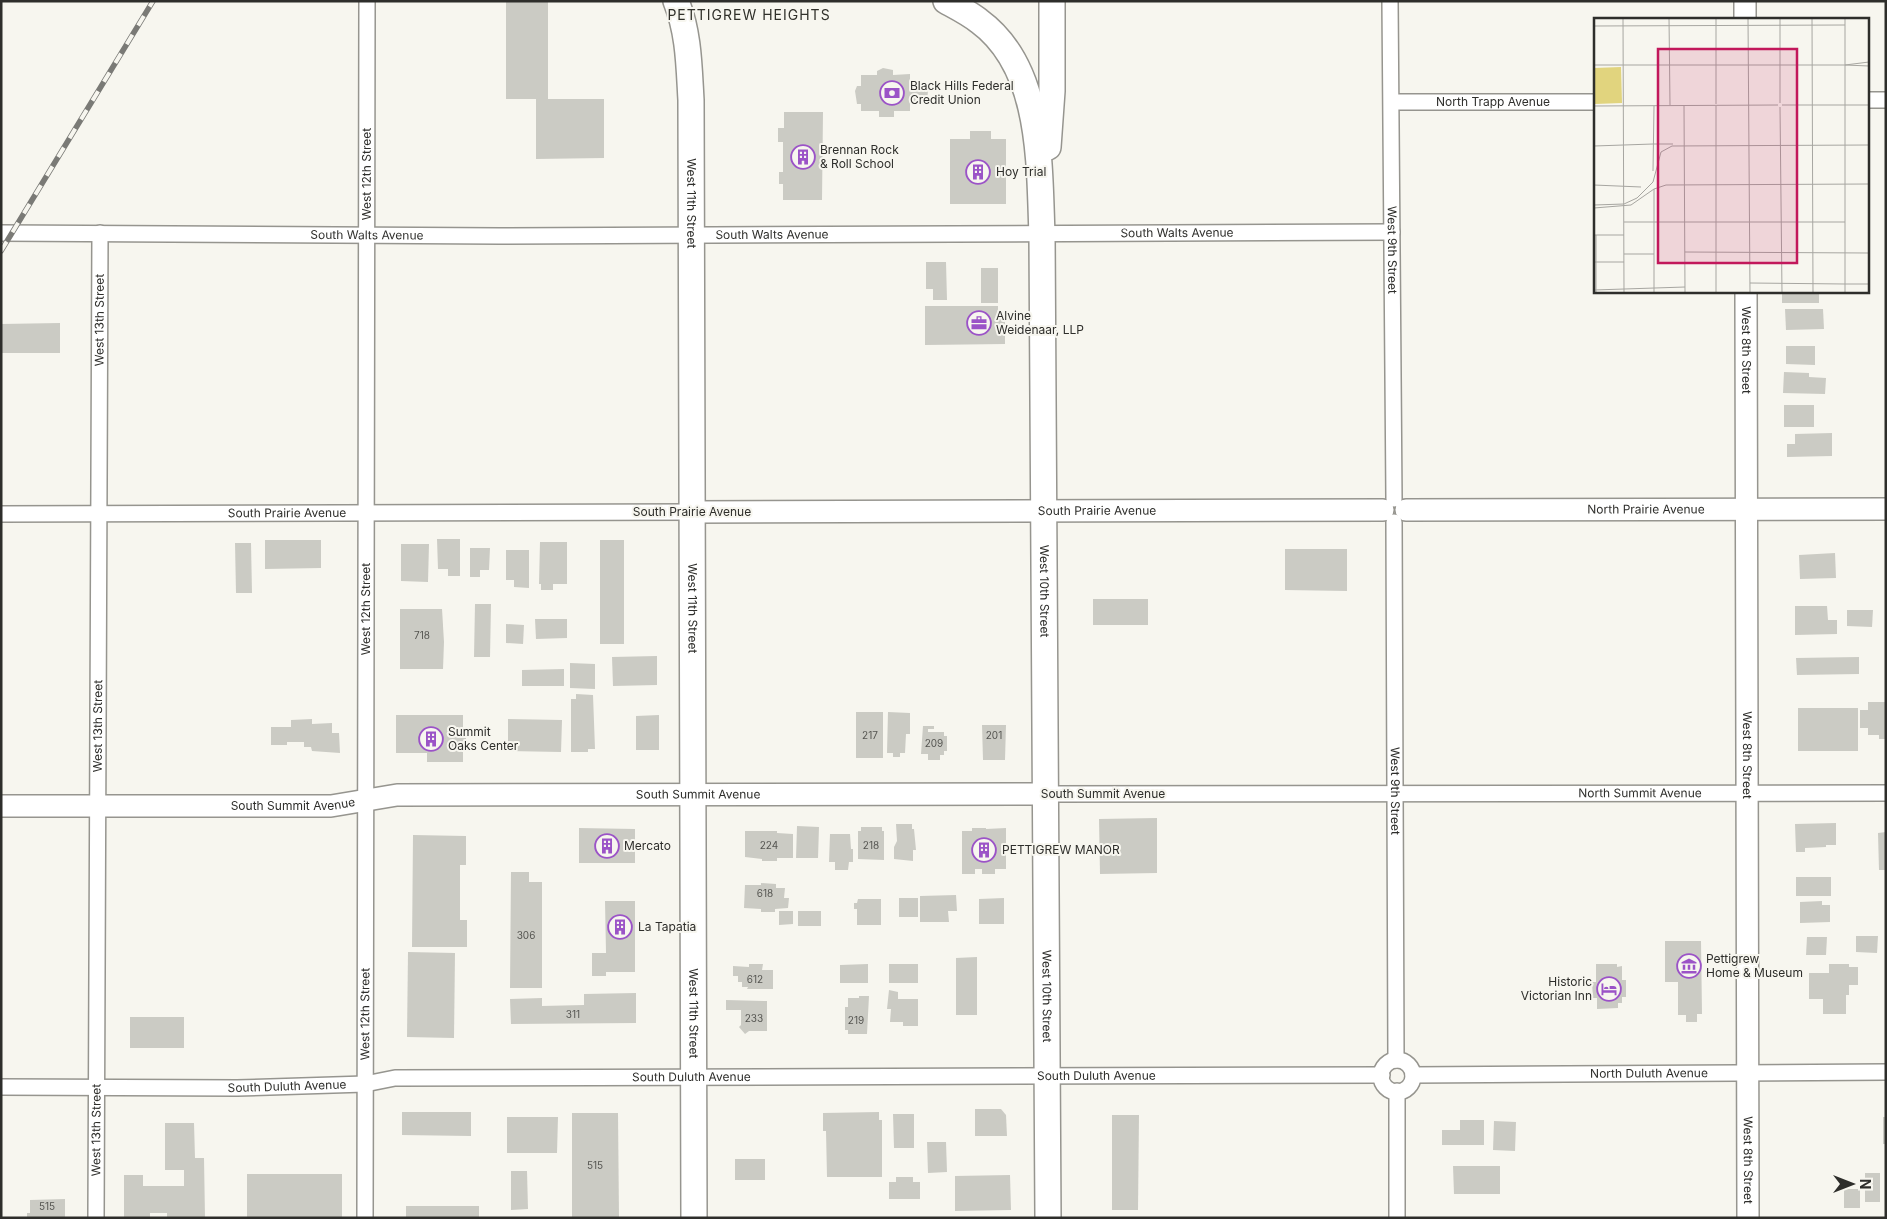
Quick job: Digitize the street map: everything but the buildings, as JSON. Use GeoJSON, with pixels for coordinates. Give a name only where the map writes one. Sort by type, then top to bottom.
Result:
{"type":"FeatureCollection","features":[{"type":"Feature","properties":{"kind":"main road","name":"West 11th Street"},"geometry":{"type":"LineString","coordinates":[[676,1],[686,35],[689,65],[694,1218]]}},
{"type":"Feature","properties":{"kind":"main road","name":"West 10th Street"},"geometry":{"type":"LineString","coordinates":[[946,1],[980,22],[1007,50],[1018,70],[1030,104],[1039,152],[1042,235],[1048,1218]]}},
{"type":"Feature","properties":{"kind":"main road"},"geometry":{"type":"LineString","coordinates":[[1042,235],[1052,91],[1052,1]]}},
{"type":"Feature","properties":{"kind":"street","name":"West 12th Street"},"geometry":{"type":"LineString","coordinates":[[365,1218],[367,1]]}},
{"type":"Feature","properties":{"kind":"street","name":"West 9th Street"},"geometry":{"type":"LineString","coordinates":[[1390,1],[1396,1060]]}},
{"type":"Feature","properties":{"kind":"street"},"geometry":{"type":"LineString","coordinates":[[1745,1],[1745,18]]}},
{"type":"Feature","properties":{"kind":"street"},"geometry":{"type":"LineString","coordinates":[[1870,100],[1886,100]]}},
{"type":"Feature","properties":{"kind":"street","name":"North Trapp Avenue"},"geometry":{"type":"LineString","coordinates":[[1392,102],[1594,102]]}},
{"type":"Feature","properties":{"kind":"street","name":"South Walts Avenue"},"geometry":{"type":"LineString","coordinates":[[1,233],[690,236],[1392,232]]}},
{"type":"Feature","properties":{"kind":"street","name":"West 13th Street"},"geometry":{"type":"LineString","coordinates":[[96,1218],[96,806],[100,233]]}},
{"type":"Feature","properties":{"kind":"street","name":"West 8th Street"},"geometry":{"type":"LineString","coordinates":[[1746,292],[1748,1218]]}},
{"type":"Feature","properties":{"kind":"street","name":"North Prairie Avenue"},"geometry":{"type":"LineString","coordinates":[[1394,511],[1886,509]]}},
{"type":"Feature","properties":{"kind":"street","name":"South Prairie Avenue"},"geometry":{"type":"LineString","coordinates":[[1,514],[1394,511]]}},
{"type":"Feature","properties":{"kind":"street","name":"North Summit Avenue"},"geometry":{"type":"LineString","coordinates":[[1395,793],[1886,793]]}},
{"type":"Feature","properties":{"kind":"street","name":"South Summit Avenue"},"geometry":{"type":"LineString","coordinates":[[1,806],[331,806],[397,795],[1395,793]]}},
{"type":"Feature","properties":{"kind":"street"},"geometry":{"type":"LineString","coordinates":[[1396,1060],[1410,1066],[1413,1075],[1410,1085],[1406,1089],[1397,1092],[1385,1085],[1382,1075],[1388,1064],[1396,1060]]}},
{"type":"Feature","properties":{"kind":"street","name":"North Duluth Avenue"},"geometry":{"type":"LineString","coordinates":[[1413,1075],[1886,1072]]}},
{"type":"Feature","properties":{"kind":"street","name":"South Duluth Avenue"},"geometry":{"type":"LineString","coordinates":[[1,1087],[236,1088],[365,1084],[395,1078],[1382,1075]]}},
{"type":"Feature","properties":{"kind":"street"},"geometry":{"type":"LineString","coordinates":[[1397,1092],[1397,1218]]}},
{"type":"Feature","properties":{"kind":"railway"},"geometry":{"type":"LineString","coordinates":[[1,251],[153,1]]}},
{"type":"Feature","properties":{"kind":"place","name":"Black Hills Federal Credit Union"},"geometry":{"type":"Point","coordinates":[892,93]}},
{"type":"Feature","properties":{"kind":"place","name":"Brennan Rock & Roll School"},"geometry":{"type":"Point","coordinates":[803,157]}},
{"type":"Feature","properties":{"kind":"place","name":"Hoy Trial"},"geometry":{"type":"Point","coordinates":[978,172]}},
{"type":"Feature","properties":{"kind":"place","name":"Alvine Weidenaar, LLP"},"geometry":{"type":"Point","coordinates":[979,323]}},
{"type":"Feature","properties":{"kind":"place","name":"Summit Oaks Center"},"geometry":{"type":"Point","coordinates":[431,739]}},
{"type":"Feature","properties":{"kind":"place","name":"Mercato"},"geometry":{"type":"Point","coordinates":[607,846]}},
{"type":"Feature","properties":{"kind":"place","name":"PETTIGREW MANOR"},"geometry":{"type":"Point","coordinates":[984,850]}},
{"type":"Feature","properties":{"kind":"place","name":"La Tapatia"},"geometry":{"type":"Point","coordinates":[620,927]}},
{"type":"Feature","properties":{"kind":"place","name":"Pettigrew Home & Museum"},"geometry":{"type":"Point","coordinates":[1689,966]}},
{"type":"Feature","properties":{"kind":"place","name":"Historic Victorian Inn"},"geometry":{"type":"Point","coordinates":[1609,989]}},
{"type":"Feature","properties":{"kind":"district","name":"PETTIGREW HEIGHTS"},"geometry":{"type":"Point","coordinates":[749,15]}}]}
